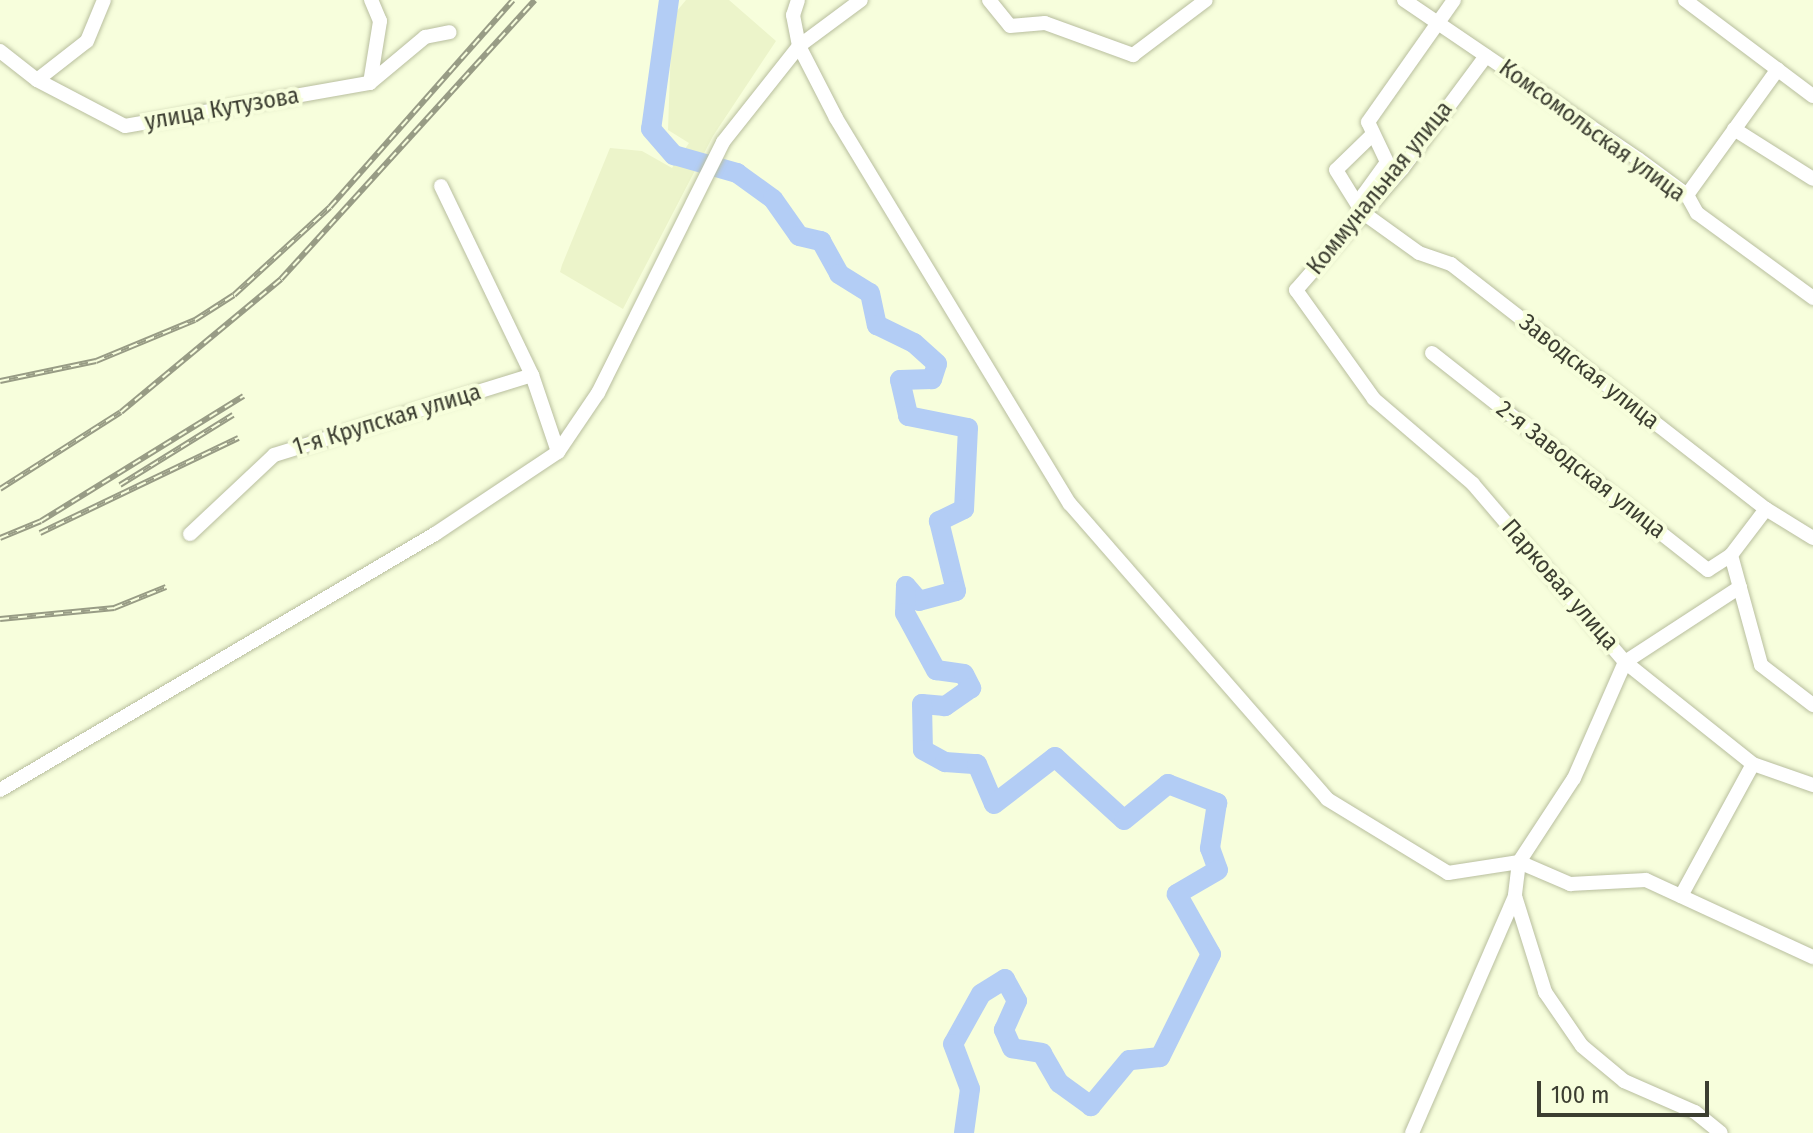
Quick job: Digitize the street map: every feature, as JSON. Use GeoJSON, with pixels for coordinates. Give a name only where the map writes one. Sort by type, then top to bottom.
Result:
{"type":"FeatureCollection","features":[{"type":"Feature","properties":{"kind":"street"},"geometry":{"type":"LineString","coordinates":[[37,80],[87,41],[104,0]]}},
{"type":"Feature","properties":{"kind":"street"},"geometry":{"type":"LineString","coordinates":[[370,83],[380,21],[371,0]]}},
{"type":"Feature","properties":{"kind":"street"},"geometry":{"type":"LineString","coordinates":[[798,0],[793,15],[799,46],[836,118],[1070,504],[1327,799],[1448,873],[1519,862],[1570,884],[1646,880],[1813,957]]}},
{"type":"Feature","properties":{"kind":"street"},"geometry":{"type":"LineString","coordinates":[[0,790],[435,534],[558,452],[598,393],[705,186],[723,142],[799,46],[861,0]]}},
{"type":"Feature","properties":{"kind":"street"},"geometry":{"type":"LineString","coordinates":[[989,0],[1010,26],[1045,23],[1133,55],[1206,0]]}},
{"type":"Feature","properties":{"kind":"street","name":"Комсомольская улица"},"geometry":{"type":"LineString","coordinates":[[1404,0],[1687,195],[1697,213],[1813,298]]}},
{"type":"Feature","properties":{"kind":"street"},"geometry":{"type":"LineString","coordinates":[[1362,212],[1364,194],[1387,162],[1370,137],[1368,122],[1454,0]]}},
{"type":"Feature","properties":{"kind":"street"},"geometry":{"type":"LineString","coordinates":[[1685,0],[1813,96]]}},
{"type":"Feature","properties":{"kind":"street"},"geometry":{"type":"LineString","coordinates":[[370,83],[425,37],[450,32]]}},
{"type":"Feature","properties":{"kind":"street","name":"улица Кутузова"},"geometry":{"type":"LineString","coordinates":[[0,51],[37,80],[125,126],[370,83]]}},
{"type":"Feature","properties":{"kind":"street","name":"Коммунальная улица"},"geometry":{"type":"LineString","coordinates":[[1374,399],[1296,290],[1402,169],[1486,56]]}},
{"type":"Feature","properties":{"kind":"street"},"geometry":{"type":"LineString","coordinates":[[1687,195],[1778,69]]}},
{"type":"Feature","properties":{"kind":"street"},"geometry":{"type":"LineString","coordinates":[[1734,129],[1813,179]]}},
{"type":"Feature","properties":{"kind":"street"},"geometry":{"type":"LineString","coordinates":[[1362,212],[1336,170],[1370,137]]}},
{"type":"Feature","properties":{"kind":"street"},"geometry":{"type":"LineString","coordinates":[[441,186],[532,375],[558,452]]}},
{"type":"Feature","properties":{"kind":"street","name":"Заводская улица"},"geometry":{"type":"LineString","coordinates":[[1362,212],[1419,253],[1451,264],[1766,509],[1813,538]]}},
{"type":"Feature","properties":{"kind":"street","name":"2-я Заводская улица"},"geometry":{"type":"LineString","coordinates":[[1432,353],[1708,570],[1731,555]]}},
{"type":"Feature","properties":{"kind":"street","name":"1-я Крупская улица"},"geometry":{"type":"LineString","coordinates":[[190,534],[274,455],[532,375]]}},
{"type":"Feature","properties":{"kind":"street","name":"Парковая улица"},"geometry":{"type":"LineString","coordinates":[[1374,399],[1473,484],[1625,662],[1574,778],[1519,862],[1515,896],[1545,992],[1582,1046],[1624,1081],[1695,1112],[1721,1133]]}},
{"type":"Feature","properties":{"kind":"street"},"geometry":{"type":"LineString","coordinates":[[1766,509],[1731,555],[1761,665],[1813,705]]}},
{"type":"Feature","properties":{"kind":"street"},"geometry":{"type":"LineString","coordinates":[[1740,587],[1625,662],[1753,764],[1813,785]]}},
{"type":"Feature","properties":{"kind":"street"},"geometry":{"type":"LineString","coordinates":[[1681,896],[1753,764]]}},
{"type":"Feature","properties":{"kind":"street"},"geometry":{"type":"LineString","coordinates":[[1412,1133],[1515,896]]}},
{"type":"Feature","properties":{"kind":"shaded area"},"geometry":{"type":"Polygon","coordinates":[[[686,0],[729,0],[776,41],[713,136],[623,309],[560,272],[610,148],[642,151],[672,168],[689,143],[668,130],[672,17],[686,0]]]}},
{"type":"Feature","properties":{"kind":"waterway"},"geometry":{"type":"LineString","coordinates":[[669,0],[651,129],[674,155],[737,173],[773,199],[799,236],[821,241],[839,274],[870,293],[877,325],[914,343],[937,364],[932,379],[900,380],[908,416],[968,428],[964,509],[939,521],[956,591],[919,601],[906,586],[905,613],[936,670],[964,674],[971,688],[945,706],[922,704],[923,750],[945,762],[977,764],[994,804],[1055,757],[1124,820],[1168,784],[1217,803],[1210,848],[1218,870],[1177,894],[1211,954],[1160,1057],[1129,1060],[1091,1106],[1059,1083],[1042,1053],[1012,1048],[1004,1030],[1017,1001],[1005,979],[981,994],[953,1044],[970,1089],[964,1133]]}},
{"type":"Feature","properties":{"kind":"railway"},"geometry":{"type":"LineString","coordinates":[[0,381],[96,361],[195,320],[234,295],[330,207],[513,0]]}},
{"type":"Feature","properties":{"kind":"railway"},"geometry":{"type":"LineString","coordinates":[[0,489],[121,412],[281,279],[535,0]]}},
{"type":"Feature","properties":{"kind":"railway"},"geometry":{"type":"LineString","coordinates":[[0,538],[41,521],[243,396]]}},
{"type":"Feature","properties":{"kind":"railway"},"geometry":{"type":"LineString","coordinates":[[120,485],[233,415]]}},
{"type":"Feature","properties":{"kind":"railway"},"geometry":{"type":"LineString","coordinates":[[40,533],[238,438]]}},
{"type":"Feature","properties":{"kind":"railway"},"geometry":{"type":"LineString","coordinates":[[0,619],[114,608],[166,587]]}}]}
